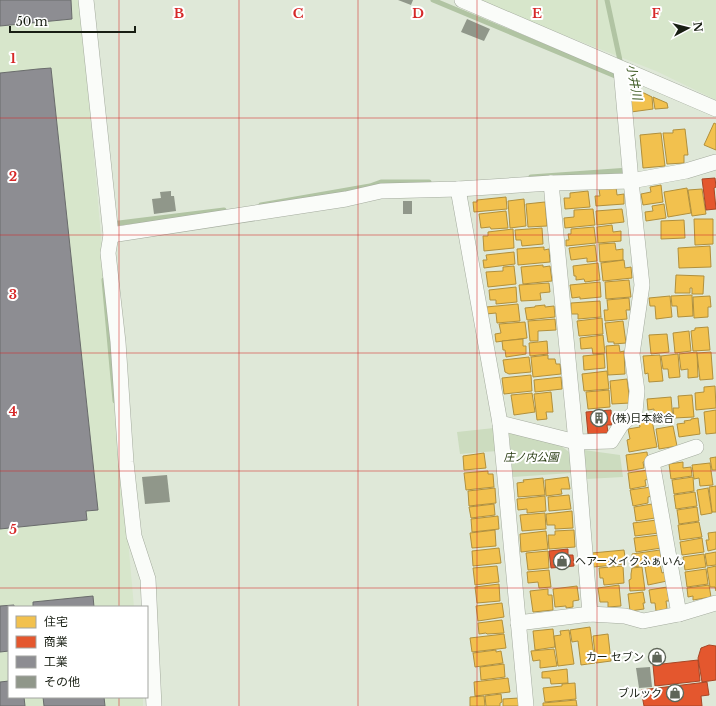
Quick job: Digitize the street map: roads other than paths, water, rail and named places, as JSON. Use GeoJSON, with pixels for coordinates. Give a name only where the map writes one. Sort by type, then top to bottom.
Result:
{"type":"FeatureCollection","features":[{"type":"Feature","properties":{"kind":"street"},"geometry":{"type":"LineString","coordinates":[[86,0],[110,235],[108,253],[118,342],[129,492],[134,536],[148,579],[154,706]]}},
{"type":"Feature","properties":{"kind":"street"},"geometry":{"type":"LineString","coordinates":[[462,0],[716,110]]}},
{"type":"Feature","properties":{"kind":"street"},"geometry":{"type":"LineString","coordinates":[[500,423],[576,442],[611,441],[621,425],[635,412],[636,391],[632,354],[642,285],[621,69]]}},
{"type":"Feature","properties":{"kind":"street"},"geometry":{"type":"LineString","coordinates":[[110,235],[346,200],[381,191],[631,181],[686,171],[716,162]]}},
{"type":"Feature","properties":{"kind":"street"},"geometry":{"type":"LineString","coordinates":[[551,183],[576,442],[590,614]]}},
{"type":"Feature","properties":{"kind":"street"},"geometry":{"type":"LineString","coordinates":[[458,189],[500,423],[526,706]]}},
{"type":"Feature","properties":{"kind":"street"},"geometry":{"type":"LineString","coordinates":[[679,614],[652,462],[696,447]]}},
{"type":"Feature","properties":{"kind":"street"},"geometry":{"type":"LineString","coordinates":[[518,623],[590,614],[625,616],[643,620],[679,614],[716,603]]}},
{"type":"Feature","properties":{"kind":"waterway"},"geometry":{"type":"LineString","coordinates":[[433,0],[620,78]]}},
{"type":"Feature","properties":{"kind":"waterway","name":"小井川"},"geometry":{"type":"LineString","coordinates":[[607,0],[621,65]]}},
{"type":"Feature","properties":{"kind":"waterway"},"geometry":{"type":"LineString","coordinates":[[531,177],[629,170]]}},
{"type":"Feature","properties":{"kind":"waterway"},"geometry":{"type":"LineString","coordinates":[[261,205],[370,186],[381,182],[429,182]]}},
{"type":"Feature","properties":{"kind":"waterway"},"geometry":{"type":"LineString","coordinates":[[111,224],[224,210]]}},
{"type":"Feature","properties":{"kind":"waterway"},"geometry":{"type":"LineString","coordinates":[[104,280],[115,401]]}},
{"type":"Feature","properties":{"kind":"place","name":"(株)日本総合"},"geometry":{"type":"Point","coordinates":[599,418]}},
{"type":"Feature","properties":{"kind":"place","name":"ヘアーメイクふぁいん"},"geometry":{"type":"Point","coordinates":[562,561]}},
{"type":"Feature","properties":{"kind":"place","name":"カー セブン"},"geometry":{"type":"Point","coordinates":[657,657]}},
{"type":"Feature","properties":{"kind":"place","name":"ブルック"},"geometry":{"type":"Point","coordinates":[675,693]}},
{"type":"Feature","properties":{"kind":"park label","name":"庄ノ内公園"},"geometry":{"type":"Point","coordinates":[531,457]}}]}
